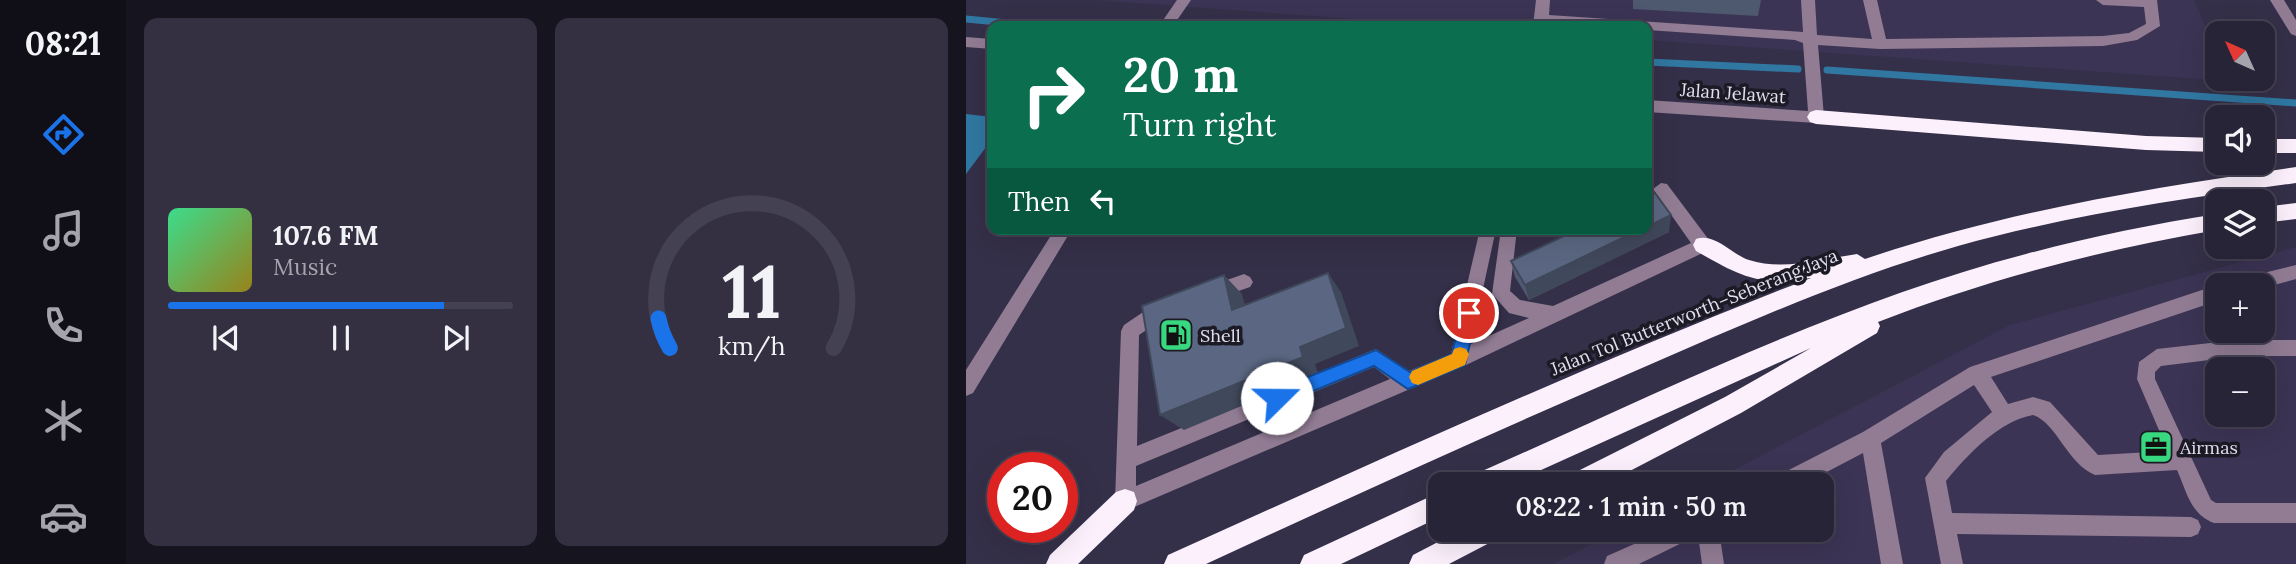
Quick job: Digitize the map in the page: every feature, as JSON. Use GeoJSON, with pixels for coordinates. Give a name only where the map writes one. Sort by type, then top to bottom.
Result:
{"type":"FeatureCollection","features":[{"type":"Feature","properties":{"kind":"highway"},"geometry":{"type":"LineString","coordinates":[[1816,117],[2146,143],[2205,145]]}},
{"type":"Feature","properties":{"kind":"highway"},"geometry":{"type":"LineString","coordinates":[[2275,146],[2296,146]]}},
{"type":"Feature","properties":{"kind":"highway","name":"Jalan Tol Butterworth–Seberang Jaya"},"geometry":{"type":"LineString","coordinates":[[1177,564],[1532,404],[1751,311],[1898,258],[1999,227],[2119,200],[2296,175]]}},
{"type":"Feature","properties":{"kind":"highway"},"geometry":{"type":"LineString","coordinates":[[2275,214],[2296,211]]}},
{"type":"Feature","properties":{"kind":"highway"},"geometry":{"type":"LineString","coordinates":[[1509,472],[1779,350],[1926,294],[2024,263],[2145,234],[2205,224]]}},
{"type":"Feature","properties":{"kind":"highway"},"geometry":{"type":"LineString","coordinates":[[1703,245],[1746,269],[1784,273],[1898,258]]}},
{"type":"Feature","properties":{"kind":"highway"},"geometry":{"type":"LineString","coordinates":[[1602,472],[1733,405],[1926,294]]}},
{"type":"Feature","properties":{"kind":"highway"},"geometry":{"type":"LineString","coordinates":[[1059,564],[1125,501]]}},
{"type":"Feature","properties":{"kind":"highway"},"geometry":{"type":"LineString","coordinates":[[1313,564],[1428,510]]}},
{"type":"Feature","properties":{"kind":"highway"},"geometry":{"type":"LineString","coordinates":[[1422,564],[1465,542]]}},
{"type":"Feature","properties":{"kind":"street"},"geometry":{"type":"LineString","coordinates":[[1169,21],[1184,0]]}},
{"type":"Feature","properties":{"kind":"street"},"geometry":{"type":"LineString","coordinates":[[1541,21],[1543,0]]}},
{"type":"Feature","properties":{"kind":"street"},"geometry":{"type":"LineString","coordinates":[[1808,0],[1816,117]]}},
{"type":"Feature","properties":{"kind":"street"},"geometry":{"type":"LineString","coordinates":[[1870,0],[1880,44]]}},
{"type":"Feature","properties":{"kind":"street"},"geometry":{"type":"LineString","coordinates":[[1652,28],[1797,35],[1810,40],[1880,44],[2103,41],[2132,37],[2153,26],[2150,1],[2103,0]]}},
{"type":"Feature","properties":{"kind":"street"},"geometry":{"type":"LineString","coordinates":[[2277,0],[2294,26]]}},
{"type":"Feature","properties":{"kind":"street"},"geometry":{"type":"LineString","coordinates":[[966,42],[987,44]]}},
{"type":"Feature","properties":{"kind":"street","name":"Jalan Jelawat"},"geometry":{"type":"LineString","coordinates":[[1652,106],[1816,117]]}},
{"type":"Feature","properties":{"kind":"street"},"geometry":{"type":"LineString","coordinates":[[1244,282],[1165,307],[1130,331],[1125,501],[1459,359],[1703,245],[1661,189]]}},
{"type":"Feature","properties":{"kind":"street"},"geometry":{"type":"LineString","coordinates":[[966,387],[1060,235]]}},
{"type":"Feature","properties":{"kind":"street"},"geometry":{"type":"LineString","coordinates":[[1459,359],[1487,235]]}},
{"type":"Feature","properties":{"kind":"street"},"geometry":{"type":"LineString","coordinates":[[1508,235],[1501,294],[1515,307],[1556,315]]}},
{"type":"Feature","properties":{"kind":"street"},"geometry":{"type":"LineString","coordinates":[[2275,278],[2296,272]]}},
{"type":"Feature","properties":{"kind":"street"},"geometry":{"type":"LineString","coordinates":[[1805,472],[1870,439],[1977,373],[2205,300]]}},
{"type":"Feature","properties":{"kind":"street"},"geometry":{"type":"LineString","coordinates":[[2220,343],[2157,358],[2146,368],[2146,379],[2197,496],[2204,507],[2214,513],[2296,513]]}},
{"type":"Feature","properties":{"kind":"street"},"geometry":{"type":"LineString","coordinates":[[2263,343],[2296,348]]}},
{"type":"Feature","properties":{"kind":"street"},"geometry":{"type":"LineString","coordinates":[[1128,458],[1376,358],[1408,381]]}},
{"type":"Feature","properties":{"kind":"street"},"geometry":{"type":"LineString","coordinates":[[1977,373],[2004,414]]}},
{"type":"Feature","properties":{"kind":"street"},"geometry":{"type":"LineString","coordinates":[[1952,564],[1935,478],[1951,459],[2004,414],[2037,406],[2048,410],[2083,458],[2095,465],[2181,460]]}},
{"type":"Feature","properties":{"kind":"street"},"geometry":{"type":"LineString","coordinates":[[1870,439],[1892,564]]}},
{"type":"Feature","properties":{"kind":"street"},"geometry":{"type":"LineString","coordinates":[[1942,523],[2191,527]]}},
{"type":"Feature","properties":{"kind":"street"},"geometry":{"type":"LineString","coordinates":[[1615,564],[1664,542]]}},
{"type":"Feature","properties":{"kind":"street"},"geometry":{"type":"LineString","coordinates":[[1709,542],[1713,564]]}},
{"type":"Feature","properties":{"kind":"shaded area"},"geometry":{"type":"Polygon","coordinates":[[[1098,0],[2194,0],[2205,25],[2205,79],[1652,40],[1652,21],[1381,21],[1098,0]]]}},
{"type":"Feature","properties":{"kind":"shaded area"},"geometry":{"type":"Polygon","coordinates":[[[2296,247],[2296,564],[1553,564],[1596,542],[1834,542],[1834,472],[1730,472],[2010,325],[2252,259],[2275,259],[2275,253],[2296,247]]]}},
{"type":"Feature","properties":{"kind":"water"},"geometry":{"type":"Polygon","coordinates":[[[966,114],[987,116],[987,146],[966,174],[966,114]]]}},
{"type":"Feature","properties":{"kind":"building"},"geometry":{"type":"Polygon","coordinates":[[[1655,193],[1671,215],[1652,224],[1652,194],[1655,193]]]}},
{"type":"Feature","properties":{"kind":"building"},"geometry":{"type":"Polygon","coordinates":[[[1566,235],[1629,235],[1525,285],[1511,261],[1566,235]]]}},
{"type":"Feature","properties":{"kind":"building"},"geometry":{"type":"Polygon","coordinates":[[[1328,273],[1346,328],[1300,347],[1303,357],[1160,415],[1142,306],[1224,275],[1232,310],[1328,273]]]}},
{"type":"Feature","properties":{"kind":"waterway"},"geometry":{"type":"LineString","coordinates":[[966,19],[987,21]]}},
{"type":"Feature","properties":{"kind":"waterway"},"geometry":{"type":"LineString","coordinates":[[1652,62],[1798,69]]}},
{"type":"Feature","properties":{"kind":"waterway"},"geometry":{"type":"LineString","coordinates":[[1827,70],[2296,103]]}},
{"type":"Feature","properties":{"kind":"slow traffic"},"geometry":{"type":"LineString","coordinates":[[1418,377],[1459,359],[1460,354]]}},
{"type":"Feature","properties":{"kind":"place","name":"Shell"},"geometry":{"type":"Point","coordinates":[1176,335]}},
{"type":"Feature","properties":{"kind":"place","name":"Airmas"},"geometry":{"type":"Point","coordinates":[2156,447]}},
{"type":"Feature","properties":{"kind":"route"},"geometry":{"type":"LineString","coordinates":[[1277,398],[1376,358],[1408,381],[1459,359],[1469,313]]}}]}
